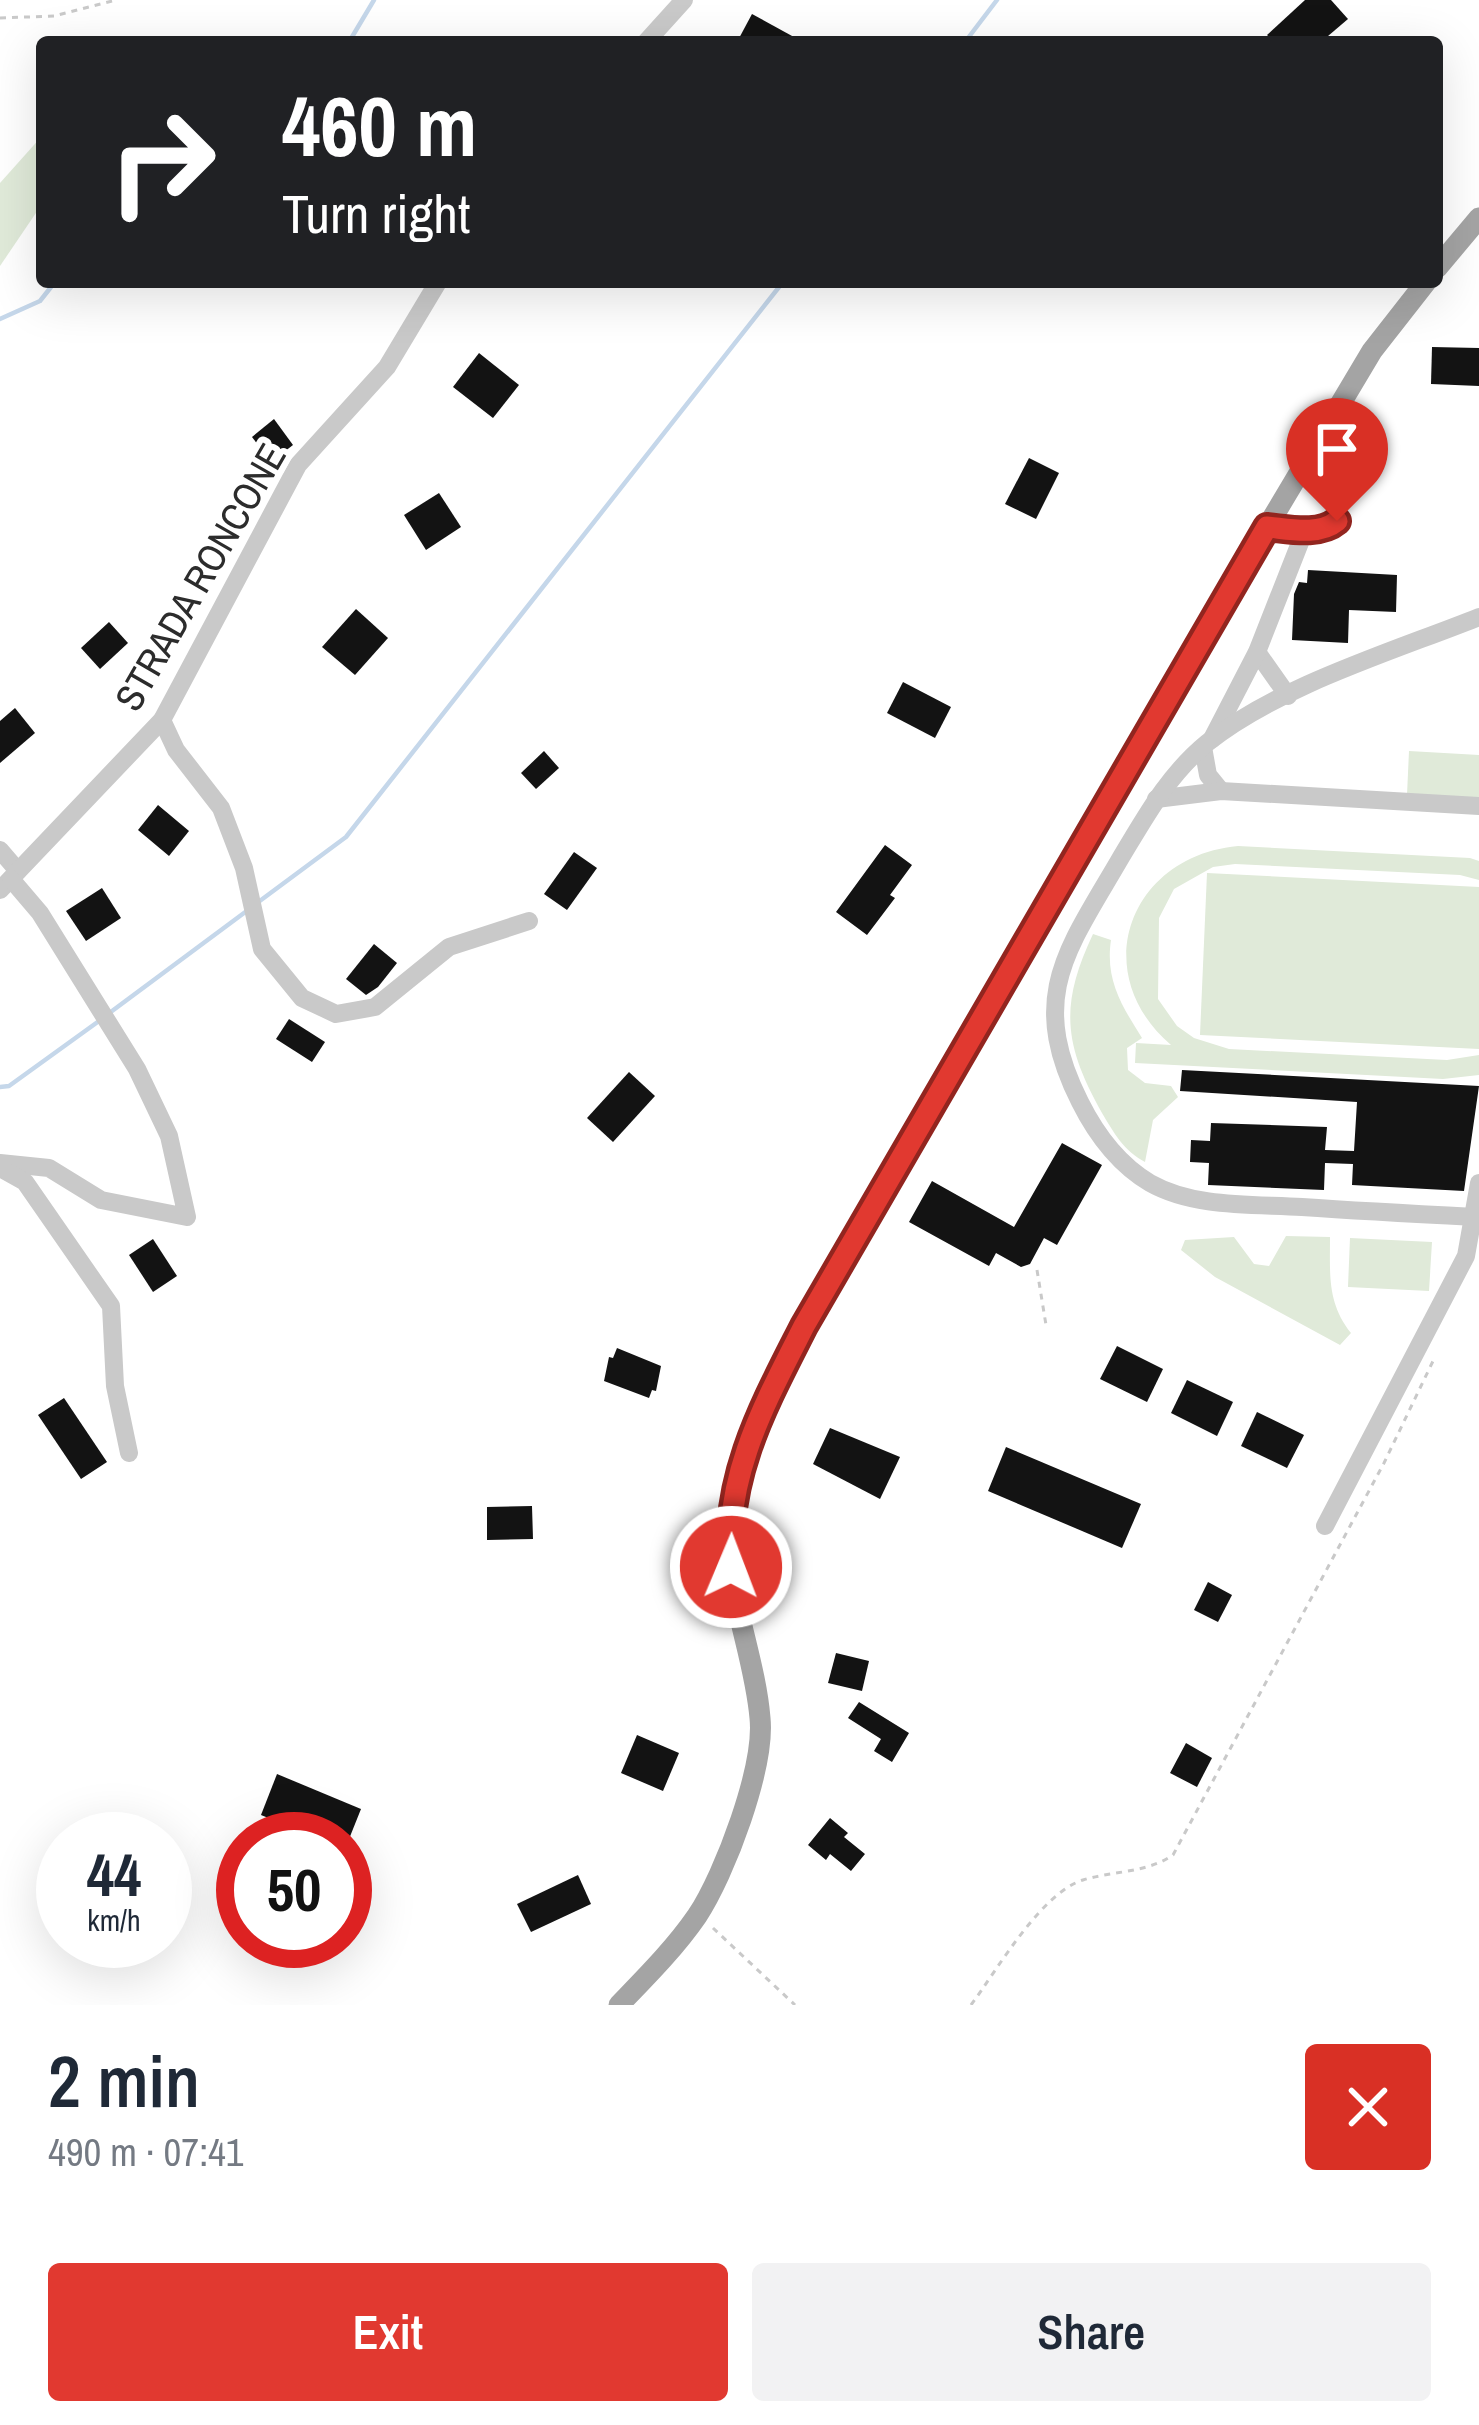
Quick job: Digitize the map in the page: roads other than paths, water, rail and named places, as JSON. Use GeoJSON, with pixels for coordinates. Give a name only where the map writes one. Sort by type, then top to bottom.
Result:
{"type":"FeatureCollection","features":[{"type":"Feature","properties":{"kind":"main road"},"geometry":{"type":"LineString","coordinates":[[1443,261],[1479,218]]}},
{"type":"Feature","properties":{"kind":"main road"},"geometry":{"type":"LineString","coordinates":[[619,2005],[698,1913],[742,1814],[758,1760],[761,1722],[729,1537],[738,1470],[749,1436],[816,1306],[1267,527],[1372,352],[1421,288]]}},
{"type":"Feature","properties":{"kind":"street"},"geometry":{"type":"LineString","coordinates":[[651,36],[684,0]]}},
{"type":"Feature","properties":{"kind":"street","name":"STRADA RONCONE"},"geometry":{"type":"LineString","coordinates":[[10,880],[162,720],[298,465],[387,367],[434,288]]}},
{"type":"Feature","properties":{"kind":"street"},"geometry":{"type":"LineString","coordinates":[[1267,527],[1304,530],[1329,527],[1337,521],[1342,403]]}},
{"type":"Feature","properties":{"kind":"street"},"geometry":{"type":"LineString","coordinates":[[1221,791],[1208,775],[1207,743],[1257,652],[1304,530]]}},
{"type":"Feature","properties":{"kind":"street"},"geometry":{"type":"LineString","coordinates":[[1475,1217],[1188,1197],[1151,1183],[1113,1154],[1064,1070],[1053,1007],[1071,943],[1178,768],[1207,743],[1288,696],[1479,617]]}},
{"type":"Feature","properties":{"kind":"street"},"geometry":{"type":"LineString","coordinates":[[1257,652],[1288,696]]}},
{"type":"Feature","properties":{"kind":"street"},"geometry":{"type":"LineString","coordinates":[[162,720],[176,750],[221,808],[244,868],[262,949],[302,998],[336,1014],[375,1007],[449,947],[529,921]]}},
{"type":"Feature","properties":{"kind":"street"},"geometry":{"type":"LineString","coordinates":[[1156,799],[1221,791],[1479,806]]}},
{"type":"Feature","properties":{"kind":"street"},"geometry":{"type":"LineString","coordinates":[[0,850],[10,880],[40,914],[137,1070],[170,1136],[187,1217],[101,1200],[49,1168],[0,1165]]}},
{"type":"Feature","properties":{"kind":"street"},"geometry":{"type":"LineString","coordinates":[[0,1165],[25,1182],[111,1306],[115,1385],[129,1454]]}},
{"type":"Feature","properties":{"kind":"street"},"geometry":{"type":"LineString","coordinates":[[1325,1526],[1466,1256],[1479,1183]]}},
{"type":"Feature","properties":{"kind":"waterway"},"geometry":{"type":"LineString","coordinates":[[353,36],[374,0]]}},
{"type":"Feature","properties":{"kind":"waterway"},"geometry":{"type":"LineString","coordinates":[[970,36],[997,0]]}},
{"type":"Feature","properties":{"kind":"waterway"},"geometry":{"type":"LineString","coordinates":[[0,319],[40,301],[50,288]]}},
{"type":"Feature","properties":{"kind":"waterway"},"geometry":{"type":"LineString","coordinates":[[257,903],[346,837],[778,288]]}},
{"type":"Feature","properties":{"kind":"waterway"},"geometry":{"type":"LineString","coordinates":[[108,1014],[248,910]]}},
{"type":"Feature","properties":{"kind":"waterway"},"geometry":{"type":"LineString","coordinates":[[0,1087],[9,1086],[99,1021]]}}]}
